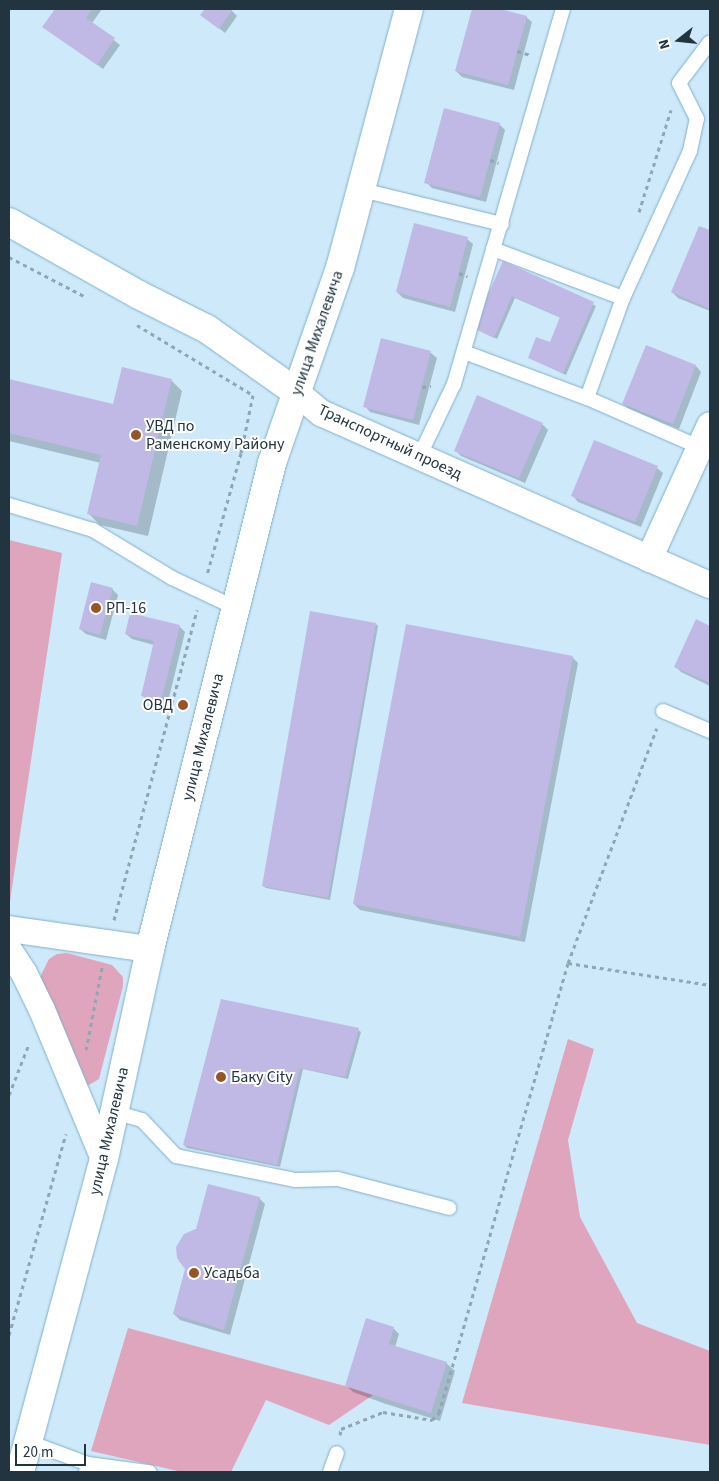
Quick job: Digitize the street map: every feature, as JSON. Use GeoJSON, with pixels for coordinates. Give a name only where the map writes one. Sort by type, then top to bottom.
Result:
{"type":"FeatureCollection","features":[{"type":"Feature","properties":{"kind":"main road","name":"улица Михалевича"},"geometry":{"type":"LineString","coordinates":[[20,1472],[104,1159],[150,949],[272,462],[340,268],[409,9]]}},
{"type":"Feature","properties":{"kind":"main road","name":"Транспортный проезд"},"geometry":{"type":"LineString","coordinates":[[9,222],[139,295],[207,329],[296,392]]}},
{"type":"Feature","properties":{"kind":"street","name":"Транспортный проезд"},"geometry":{"type":"LineString","coordinates":[[296,392],[321,413],[370,429],[419,457],[710,585]]}},
{"type":"Feature","properties":{"kind":"street"},"geometry":{"type":"LineString","coordinates":[[649,559],[705,436]]}},
{"type":"Feature","properties":{"kind":"street"},"geometry":{"type":"LineString","coordinates":[[9,930],[150,949]]}},
{"type":"Feature","properties":{"kind":"street"},"geometry":{"type":"LineString","coordinates":[[9,950],[24,973],[42,1010],[104,1159]]}},
{"type":"Feature","properties":{"kind":"lane"},"geometry":{"type":"LineString","coordinates":[[419,457],[454,384],[563,9]]}},
{"type":"Feature","properties":{"kind":"lane"},"geometry":{"type":"LineString","coordinates":[[587,398],[623,298],[690,151],[697,119],[679,84],[710,42]]}},
{"type":"Feature","properties":{"kind":"lane"},"geometry":{"type":"LineString","coordinates":[[362,190],[502,224]]}},
{"type":"Feature","properties":{"kind":"lane"},"geometry":{"type":"LineString","coordinates":[[493,249],[623,298]]}},
{"type":"Feature","properties":{"kind":"lane"},"geometry":{"type":"LineString","coordinates":[[464,352],[587,398],[705,436]]}},
{"type":"Feature","properties":{"kind":"lane"},"geometry":{"type":"LineString","coordinates":[[9,505],[93,530],[172,578],[236,608]]}},
{"type":"Feature","properties":{"kind":"lane"},"geometry":{"type":"LineString","coordinates":[[664,711],[710,731]]}},
{"type":"Feature","properties":{"kind":"lane"},"geometry":{"type":"LineString","coordinates":[[114,1112],[142,1120],[176,1156],[295,1180],[338,1179],[449,1208]]}},
{"type":"Feature","properties":{"kind":"lane"},"geometry":{"type":"LineString","coordinates":[[29,1442],[87,1468],[149,1472]]}},
{"type":"Feature","properties":{"kind":"lane"},"geometry":{"type":"LineString","coordinates":[[330,1472],[337,1453]]}},
{"type":"Feature","properties":{"kind":"path"},"geometry":{"type":"LineString","coordinates":[[638,216],[679,84]]}},
{"type":"Feature","properties":{"kind":"path"},"geometry":{"type":"LineString","coordinates":[[9,257],[92,300]]}},
{"type":"Feature","properties":{"kind":"path"},"geometry":{"type":"LineString","coordinates":[[112,927],[241,453],[253,395],[133,323]]}},
{"type":"Feature","properties":{"kind":"path"},"geometry":{"type":"LineString","coordinates":[[337,1453],[341,1429],[383,1412],[432,1420],[439,1413],[568,963],[664,711]]}},
{"type":"Feature","properties":{"kind":"path"},"geometry":{"type":"LineString","coordinates":[[86,1052],[104,960]]}},
{"type":"Feature","properties":{"kind":"path"},"geometry":{"type":"LineString","coordinates":[[568,963],[710,985]]}},
{"type":"Feature","properties":{"kind":"path"},"geometry":{"type":"LineString","coordinates":[[9,1095],[42,1010]]}},
{"type":"Feature","properties":{"kind":"path"},"geometry":{"type":"LineString","coordinates":[[9,1335],[68,1126]]}},
{"type":"Feature","properties":{"kind":"shaded area"},"geometry":{"type":"Polygon","coordinates":[[[9,540],[62,553],[9,908],[9,540]]]}},
{"type":"Feature","properties":{"kind":"shaded area"},"geometry":{"type":"Polygon","coordinates":[[[67,953],[112,965],[123,977],[123,986],[99,1079],[87,1086],[41,981],[41,975],[49,959],[57,954],[67,953]]]}},
{"type":"Feature","properties":{"kind":"shaded area"},"geometry":{"type":"Polygon","coordinates":[[[568,1039],[594,1049],[568,1140],[580,1217],[637,1323],[710,1351],[710,1445],[462,1403],[568,1039]]]}},
{"type":"Feature","properties":{"kind":"shaded area"},"geometry":{"type":"Polygon","coordinates":[[[128,1328],[373,1395],[329,1425],[266,1400],[231,1472],[182,1472],[91,1451],[128,1328]]]}},
{"type":"Feature","properties":{"kind":"building"},"geometry":{"type":"Polygon","coordinates":[[[55,9],[92,9],[86,18],[115,38],[97,65],[42,27],[55,9]]]}},
{"type":"Feature","properties":{"kind":"building"},"geometry":{"type":"Polygon","coordinates":[[[205,9],[233,9],[219,29],[200,15],[205,9]]]}},
{"type":"Feature","properties":{"kind":"building"},"geometry":{"type":"Polygon","coordinates":[[[472,9],[501,9],[527,16],[508,85],[455,71],[472,9]]]}},
{"type":"Feature","properties":{"kind":"building"},"geometry":{"type":"Polygon","coordinates":[[[444,108],[500,123],[480,197],[424,183],[444,108]]]}},
{"type":"Feature","properties":{"kind":"building"},"geometry":{"type":"Polygon","coordinates":[[[414,223],[468,237],[450,307],[396,292],[414,223]]]}},
{"type":"Feature","properties":{"kind":"building"},"geometry":{"type":"Polygon","coordinates":[[[699,226],[710,230],[710,309],[671,292],[699,226]]]}},
{"type":"Feature","properties":{"kind":"building"},"geometry":{"type":"Polygon","coordinates":[[[503,261],[594,302],[563,373],[528,358],[536,337],[550,342],[560,317],[512,296],[494,338],[473,328],[503,261]]]}},
{"type":"Feature","properties":{"kind":"building"},"geometry":{"type":"Polygon","coordinates":[[[381,338],[431,351],[413,420],[363,407],[381,338]]]}},
{"type":"Feature","properties":{"kind":"building"},"geometry":{"type":"Polygon","coordinates":[[[646,345],[696,365],[673,424],[622,404],[646,345]]]}},
{"type":"Feature","properties":{"kind":"building"},"geometry":{"type":"Polygon","coordinates":[[[122,367],[172,379],[137,526],[87,514],[101,455],[9,433],[9,379],[113,404],[122,367]]]}},
{"type":"Feature","properties":{"kind":"building"},"geometry":{"type":"Polygon","coordinates":[[[477,395],[543,423],[519,478],[454,451],[477,395]]]}},
{"type":"Feature","properties":{"kind":"building"},"geometry":{"type":"Polygon","coordinates":[[[594,440],[658,466],[635,522],[571,496],[594,440]]]}},
{"type":"Feature","properties":{"kind":"building","name":"РП-16"},"geometry":{"type":"Polygon","coordinates":[[[91,582],[113,588],[100,635],[79,629],[91,582]]]}},
{"type":"Feature","properties":{"kind":"building"},"geometry":{"type":"Polygon","coordinates":[[[310,611],[376,623],[328,898],[262,886],[310,611]]]}},
{"type":"Feature","properties":{"kind":"building"},"geometry":{"type":"Polygon","coordinates":[[[130,613],[180,625],[161,701],[141,696],[154,641],[125,634],[130,613]]]}},
{"type":"Feature","properties":{"kind":"building"},"geometry":{"type":"Polygon","coordinates":[[[696,619],[710,626],[710,683],[674,667],[696,619]]]}},
{"type":"Feature","properties":{"kind":"building"},"geometry":{"type":"Polygon","coordinates":[[[406,624],[573,656],[520,937],[353,904],[406,624]]]}},
{"type":"Feature","properties":{"kind":"building"},"geometry":{"type":"Polygon","coordinates":[[[221,999],[359,1028],[345,1077],[300,1068],[277,1165],[183,1145],[221,999]]]}},
{"type":"Feature","properties":{"kind":"building"},"geometry":{"type":"Polygon","coordinates":[[[208,1184],[260,1197],[224,1330],[173,1314],[185,1269],[177,1258],[176,1247],[184,1234],[196,1229],[208,1184]]]}},
{"type":"Feature","properties":{"kind":"building"},"geometry":{"type":"Polygon","coordinates":[[[366,1318],[394,1327],[389,1344],[447,1362],[431,1413],[345,1386],[366,1318]]]}},
{"type":"Feature","properties":{"kind":"place","name":"УВД по Раменскому Району"},"geometry":{"type":"Point","coordinates":[136,435]}},
{"type":"Feature","properties":{"kind":"place","name":"РП-16"},"geometry":{"type":"Point","coordinates":[96,608]}},
{"type":"Feature","properties":{"kind":"place","name":"ОВД"},"geometry":{"type":"Point","coordinates":[183,705]}},
{"type":"Feature","properties":{"kind":"place","name":"Баку City"},"geometry":{"type":"Point","coordinates":[221,1077]}},
{"type":"Feature","properties":{"kind":"place","name":"Усадьба"},"geometry":{"type":"Point","coordinates":[194,1273]}}]}
